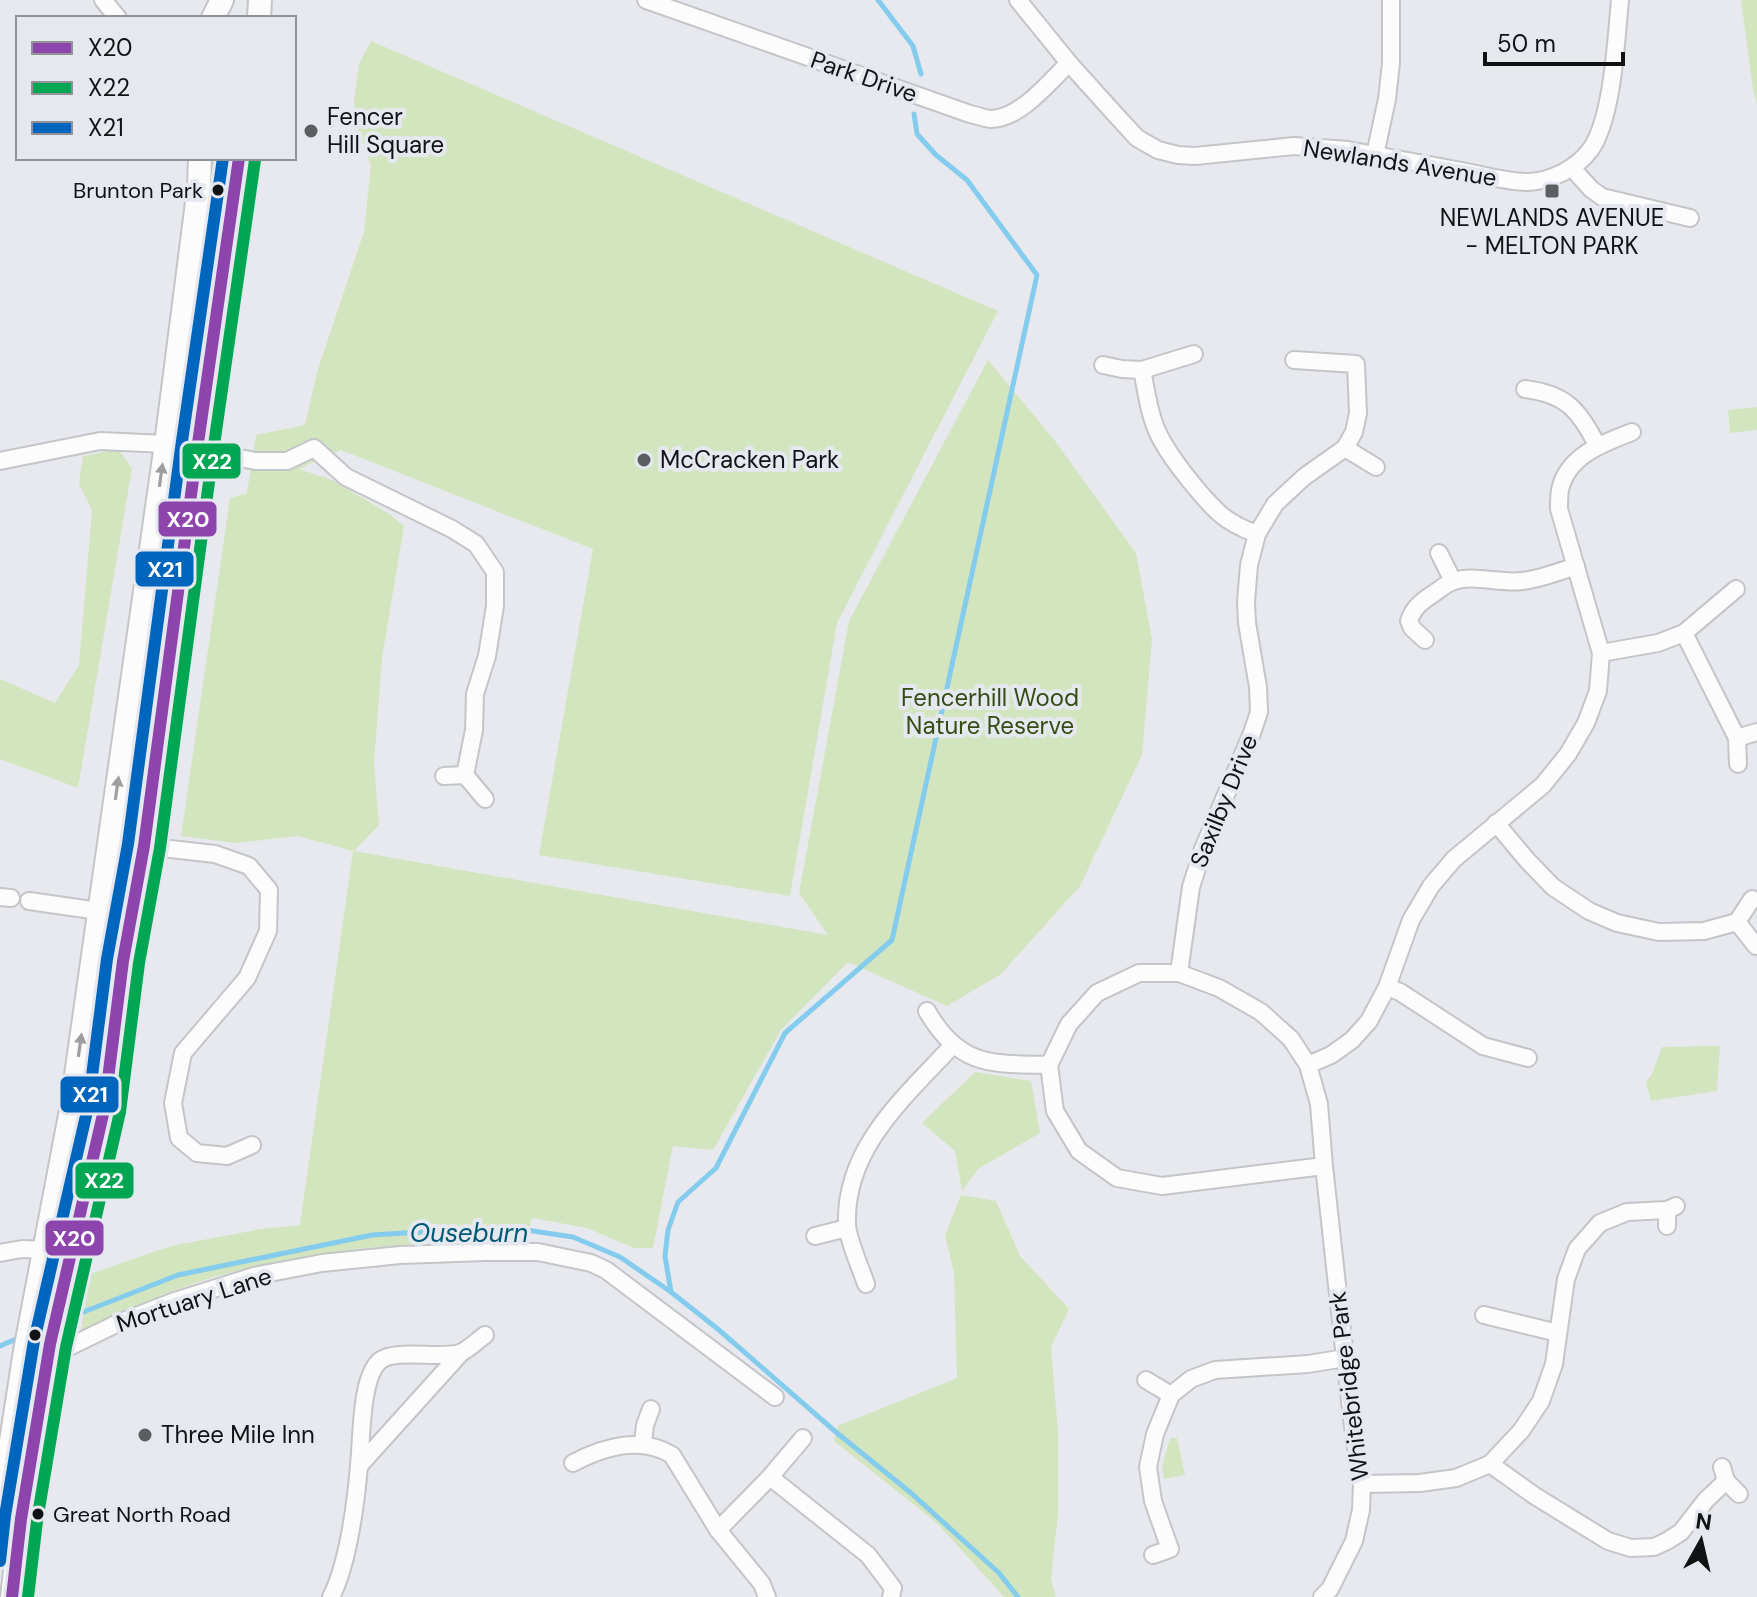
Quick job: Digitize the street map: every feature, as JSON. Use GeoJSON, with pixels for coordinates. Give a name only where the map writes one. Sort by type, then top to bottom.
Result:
{"type":"FeatureCollection","features":[{"type":"Feature","properties":{"kind":"main road"},"geometry":{"type":"LineString","coordinates":[[0,1512],[25,1351],[71,1110],[166,444],[200,160]]}},
{"type":"Feature","properties":{"kind":"main road"},"geometry":{"type":"LineString","coordinates":[[12,1597],[21,1519],[50,1344],[104,1110],[123,961],[144,846],[239,160]]}},
{"type":"Feature","properties":{"kind":"street"},"geometry":{"type":"LineString","coordinates":[[103,0],[116,16]]}},
{"type":"Feature","properties":{"kind":"street","name":"Park Drive"},"geometry":{"type":"LineString","coordinates":[[646,0],[990,119],[1008,116],[1024,106],[1069,63]]}},
{"type":"Feature","properties":{"kind":"street","name":"Newlands Avenue"},"geometry":{"type":"LineString","coordinates":[[1018,0],[1069,63],[1137,138],[1158,150],[1195,156],[1294,146],[1336,148],[1529,182],[1572,168]]}},
{"type":"Feature","properties":{"kind":"street"},"geometry":{"type":"LineString","coordinates":[[1375,155],[1391,63],[1391,0]]}},
{"type":"Feature","properties":{"kind":"street"},"geometry":{"type":"LineString","coordinates":[[1620,0],[1610,90],[1601,125],[1591,149],[1572,168],[1602,197],[1690,218]]}},
{"type":"Feature","properties":{"kind":"street"},"geometry":{"type":"LineString","coordinates":[[1103,365],[1142,370],[1194,354]]}},
{"type":"Feature","properties":{"kind":"street"},"geometry":{"type":"LineString","coordinates":[[1142,370],[1155,427],[1166,448],[1220,514],[1238,527],[1257,534],[1275,504],[1304,477],[1345,448],[1354,432],[1358,413],[1356,364],[1294,360]]}},
{"type":"Feature","properties":{"kind":"street"},"geometry":{"type":"LineString","coordinates":[[1525,389],[1544,391],[1562,399],[1586,424],[1597,445]]}},
{"type":"Feature","properties":{"kind":"street"},"geometry":{"type":"LineString","coordinates":[[1308,1065],[1331,1055],[1352,1040],[1369,1021],[1387,987],[1411,920],[1431,886],[1454,859],[1543,785],[1568,754],[1586,723],[1598,691],[1601,653],[1559,509],[1560,488],[1567,472],[1597,445],[1632,432]]}},
{"type":"Feature","properties":{"kind":"street"},"geometry":{"type":"LineString","coordinates":[[0,461],[100,441],[166,444]]}},
{"type":"Feature","properties":{"kind":"street"},"geometry":{"type":"LineString","coordinates":[[197,450],[255,461],[287,461],[314,448],[346,477],[476,544],[495,572],[495,606],[487,656],[475,694],[474,730],[465,775]]}},
{"type":"Feature","properties":{"kind":"street"},"geometry":{"type":"LineString","coordinates":[[1345,448],[1376,467]]}},
{"type":"Feature","properties":{"kind":"street","name":"Saxilby Drive"},"geometry":{"type":"LineString","coordinates":[[1179,973],[1191,887],[1203,849],[1259,712],[1246,602],[1249,565],[1257,534]]}},
{"type":"Feature","properties":{"kind":"street"},"geometry":{"type":"LineString","coordinates":[[1439,553],[1453,581]]}},
{"type":"Feature","properties":{"kind":"street"},"geometry":{"type":"LineString","coordinates":[[1425,640],[1412,628],[1409,621],[1411,612],[1453,581],[1523,581],[1576,566]]}},
{"type":"Feature","properties":{"kind":"street"},"geometry":{"type":"LineString","coordinates":[[1601,653],[1658,643],[1684,633],[1736,589]]}},
{"type":"Feature","properties":{"kind":"street"},"geometry":{"type":"LineString","coordinates":[[1684,633],[1737,738],[1738,764]]}},
{"type":"Feature","properties":{"kind":"street"},"geometry":{"type":"LineString","coordinates":[[1737,738],[1757,732]]}},
{"type":"Feature","properties":{"kind":"street"},"geometry":{"type":"LineString","coordinates":[[444,776],[465,775]]}},
{"type":"Feature","properties":{"kind":"street"},"geometry":{"type":"LineString","coordinates":[[465,775],[485,799]]}},
{"type":"Feature","properties":{"kind":"street"},"geometry":{"type":"LineString","coordinates":[[1496,823],[1553,887],[1589,911],[1617,923],[1659,932],[1704,931],[1737,922],[1752,899]]}},
{"type":"Feature","properties":{"kind":"street"},"geometry":{"type":"LineString","coordinates":[[144,846],[215,854],[249,866],[269,890],[268,931],[247,978],[183,1053],[173,1103],[179,1138],[197,1153],[227,1156],[252,1145]]}},
{"type":"Feature","properties":{"kind":"street"},"geometry":{"type":"LineString","coordinates":[[29,901],[99,911]]}},
{"type":"Feature","properties":{"kind":"street"},"geometry":{"type":"LineString","coordinates":[[1737,922],[1756,946]]}},
{"type":"Feature","properties":{"kind":"street"},"geometry":{"type":"LineString","coordinates":[[1139,973],[1179,973],[1219,988],[1261,1012],[1291,1039],[1308,1065],[1319,1104],[1324,1166],[1162,1186],[1117,1178],[1079,1151],[1055,1111],[1049,1065],[1069,1024],[1097,993],[1139,973]]}},
{"type":"Feature","properties":{"kind":"street"},"geometry":{"type":"LineString","coordinates":[[1387,987],[1400,992],[1483,1046],[1528,1058]]}},
{"type":"Feature","properties":{"kind":"street"},"geometry":{"type":"LineString","coordinates":[[927,1011],[938,1030],[973,1058],[1000,1064],[1049,1065]]}},
{"type":"Feature","properties":{"kind":"street"},"geometry":{"type":"LineString","coordinates":[[866,1284],[847,1228],[851,1182],[861,1156],[887,1116],[953,1045]]}},
{"type":"Feature","properties":{"kind":"street","name":"Whitebridge Park"},"geometry":{"type":"LineString","coordinates":[[1322,1597],[1330,1589],[1354,1541],[1361,1510],[1362,1484],[1324,1166]]}},
{"type":"Feature","properties":{"kind":"street"},"geometry":{"type":"LineString","coordinates":[[1362,1484],[1420,1483],[1456,1478],[1490,1464],[1521,1431],[1541,1401],[1554,1364],[1566,1279],[1577,1249],[1600,1223],[1627,1212],[1670,1214]]}},
{"type":"Feature","properties":{"kind":"street"},"geometry":{"type":"LineString","coordinates":[[815,1236],[847,1228]]}},
{"type":"Feature","properties":{"kind":"street"},"geometry":{"type":"LineString","coordinates":[[0,1253],[22,1249],[46,1250]]}},
{"type":"Feature","properties":{"kind":"street","name":"Mortuary Lane"},"geometry":{"type":"LineString","coordinates":[[50,1344],[69,1347],[172,1302],[254,1276],[322,1263],[400,1255],[538,1252],[591,1263],[606,1270],[775,1397]]}},
{"type":"Feature","properties":{"kind":"street"},"geometry":{"type":"LineString","coordinates":[[1484,1315],[1558,1333]]}},
{"type":"Feature","properties":{"kind":"street"},"geometry":{"type":"LineString","coordinates":[[359,1466],[461,1353],[485,1335]]}},
{"type":"Feature","properties":{"kind":"street"},"geometry":{"type":"LineString","coordinates":[[331,1597],[347,1548],[359,1466],[360,1430],[369,1377],[374,1366],[385,1357],[461,1353]]}},
{"type":"Feature","properties":{"kind":"street"},"geometry":{"type":"LineString","coordinates":[[1153,1555],[1176,1550],[1153,1501],[1148,1467],[1155,1434],[1171,1395],[1191,1379],[1215,1370],[1308,1364],[1345,1358]]}},
{"type":"Feature","properties":{"kind":"street"},"geometry":{"type":"LineString","coordinates":[[1146,1380],[1171,1395]]}},
{"type":"Feature","properties":{"kind":"street"},"geometry":{"type":"LineString","coordinates":[[643,1443],[651,1409]]}},
{"type":"Feature","properties":{"kind":"street"},"geometry":{"type":"LineString","coordinates":[[718,1530],[803,1438]]}},
{"type":"Feature","properties":{"kind":"street"},"geometry":{"type":"LineString","coordinates":[[573,1463],[601,1450],[643,1443],[672,1455],[718,1530],[762,1584],[767,1597]]}},
{"type":"Feature","properties":{"kind":"street"},"geometry":{"type":"LineString","coordinates":[[1490,1464],[1608,1541],[1631,1548],[1654,1547],[1681,1532],[1724,1474],[1739,1494]]}},
{"type":"Feature","properties":{"kind":"street"},"geometry":{"type":"LineString","coordinates":[[770,1477],[868,1555],[892,1592]]}},
{"type":"Feature","properties":{"kind":"green space"},"geometry":{"type":"Polygon","coordinates":[[[1741,0],[1757,0],[1757,104],[1753,89],[1741,0]]]}},
{"type":"Feature","properties":{"kind":"green space","name":"Fencerhill Wood Nature Reserve"},"geometry":{"type":"Polygon","coordinates":[[[371,41],[998,311],[837,623],[790,896],[539,855],[593,549],[341,450],[299,469],[332,480],[404,526],[382,658],[374,763],[379,825],[354,851],[828,935],[799,893],[849,621],[988,360],[1055,441],[1136,553],[1152,639],[1142,755],[1080,886],[1001,974],[947,1006],[848,962],[781,1030],[713,1150],[673,1146],[653,1248],[634,1248],[587,1228],[532,1218],[525,1242],[454,1241],[355,1249],[253,1267],[162,1295],[81,1330],[90,1274],[171,1246],[300,1225],[353,851],[298,836],[235,843],[181,836],[230,498],[247,493],[256,435],[305,425],[317,372],[364,232],[371,165],[358,130],[354,101],[359,64],[371,41]]]}},
{"type":"Feature","properties":{"kind":"green space"},"geometry":{"type":"Polygon","coordinates":[[[210,160],[228,160],[221,212],[205,210],[210,160]]]}},
{"type":"Feature","properties":{"kind":"green space"},"geometry":{"type":"Polygon","coordinates":[[[248,160],[261,160],[252,219],[240,215],[248,160]]]}},
{"type":"Feature","properties":{"kind":"green space"},"geometry":{"type":"Polygon","coordinates":[[[1757,407],[1757,430],[1730,433],[1728,410],[1757,407]]]}},
{"type":"Feature","properties":{"kind":"green space"},"geometry":{"type":"Polygon","coordinates":[[[118,449],[132,468],[78,788],[0,759],[0,679],[55,703],[79,665],[92,510],[79,484],[83,456],[118,449]]]}},
{"type":"Feature","properties":{"kind":"green space"},"geometry":{"type":"Polygon","coordinates":[[[1720,1046],[1717,1091],[1651,1101],[1646,1082],[1662,1047],[1720,1046]]]}},
{"type":"Feature","properties":{"kind":"green space"},"geometry":{"type":"Polygon","coordinates":[[[975,1072],[1031,1081],[1040,1133],[978,1169],[962,1191],[955,1151],[922,1123],[975,1072]]]}},
{"type":"Feature","properties":{"kind":"green space"},"geometry":{"type":"Polygon","coordinates":[[[961,1195],[996,1201],[1020,1256],[1069,1309],[1051,1347],[1058,1433],[1058,1514],[1051,1579],[1056,1597],[1004,1597],[937,1523],[834,1441],[838,1426],[957,1378],[954,1273],[945,1235],[961,1195]]]}},
{"type":"Feature","properties":{"kind":"green space"},"geometry":{"type":"Polygon","coordinates":[[[1170,1438],[1177,1438],[1185,1475],[1164,1479],[1162,1466],[1170,1438]]]}},
{"type":"Feature","properties":{"kind":"waterway"},"geometry":{"type":"LineString","coordinates":[[878,0],[913,46],[921,74]]}},
{"type":"Feature","properties":{"kind":"waterway"},"geometry":{"type":"LineString","coordinates":[[671,1292],[665,1256],[668,1230],[678,1202],[716,1168],[785,1033],[892,940],[1037,275],[967,180],[936,155],[917,134],[914,114]]}},
{"type":"Feature","properties":{"kind":"waterway","name":"Ouseburn"},"geometry":{"type":"LineString","coordinates":[[63,1320],[178,1275],[372,1235],[506,1227],[573,1237],[620,1257],[719,1330],[911,1493],[999,1573],[1018,1597]]}},
{"type":"Feature","properties":{"kind":"waterway","name":"Ouseburn"},"geometry":{"type":"LineString","coordinates":[[0,1346],[21,1337]]}},
{"type":"Feature","properties":{"kind":"transit line","name":"X21"},"geometry":{"type":"LineString","coordinates":[[0,1561],[34,1341],[88,1107],[107,959],[128,844],[223,160]]}},
{"type":"Feature","properties":{"kind":"transit line","name":"X20"},"geometry":{"type":"LineString","coordinates":[[12,1597],[21,1519],[50,1344],[104,1110],[123,961],[144,846],[239,160]]}},
{"type":"Feature","properties":{"kind":"transit line","name":"X22"},"geometry":{"type":"LineString","coordinates":[[28,1597],[37,1521],[66,1347],[120,1112],[139,963],[160,848],[255,160]]}},
{"type":"Feature","properties":{"kind":"place","name":"Fencer Hill Square"},"geometry":{"type":"Point","coordinates":[311,131]}},
{"type":"Feature","properties":{"kind":"place","name":"Brunton Park"},"geometry":{"type":"Point","coordinates":[218,190]}},
{"type":"Feature","properties":{"kind":"place","name":"NEWLANDS AVENUE - MELTON PARK"},"geometry":{"type":"Point","coordinates":[1552,191]}},
{"type":"Feature","properties":{"kind":"place","name":"McCracken Park"},"geometry":{"type":"Point","coordinates":[644,460]}},
{"type":"Feature","properties":{"kind":"place","name":"Three Mile Inn"},"geometry":{"type":"Point","coordinates":[145,1435]}},
{"type":"Feature","properties":{"kind":"place","name":"Great North Road"},"geometry":{"type":"Point","coordinates":[38,1514]}}]}
